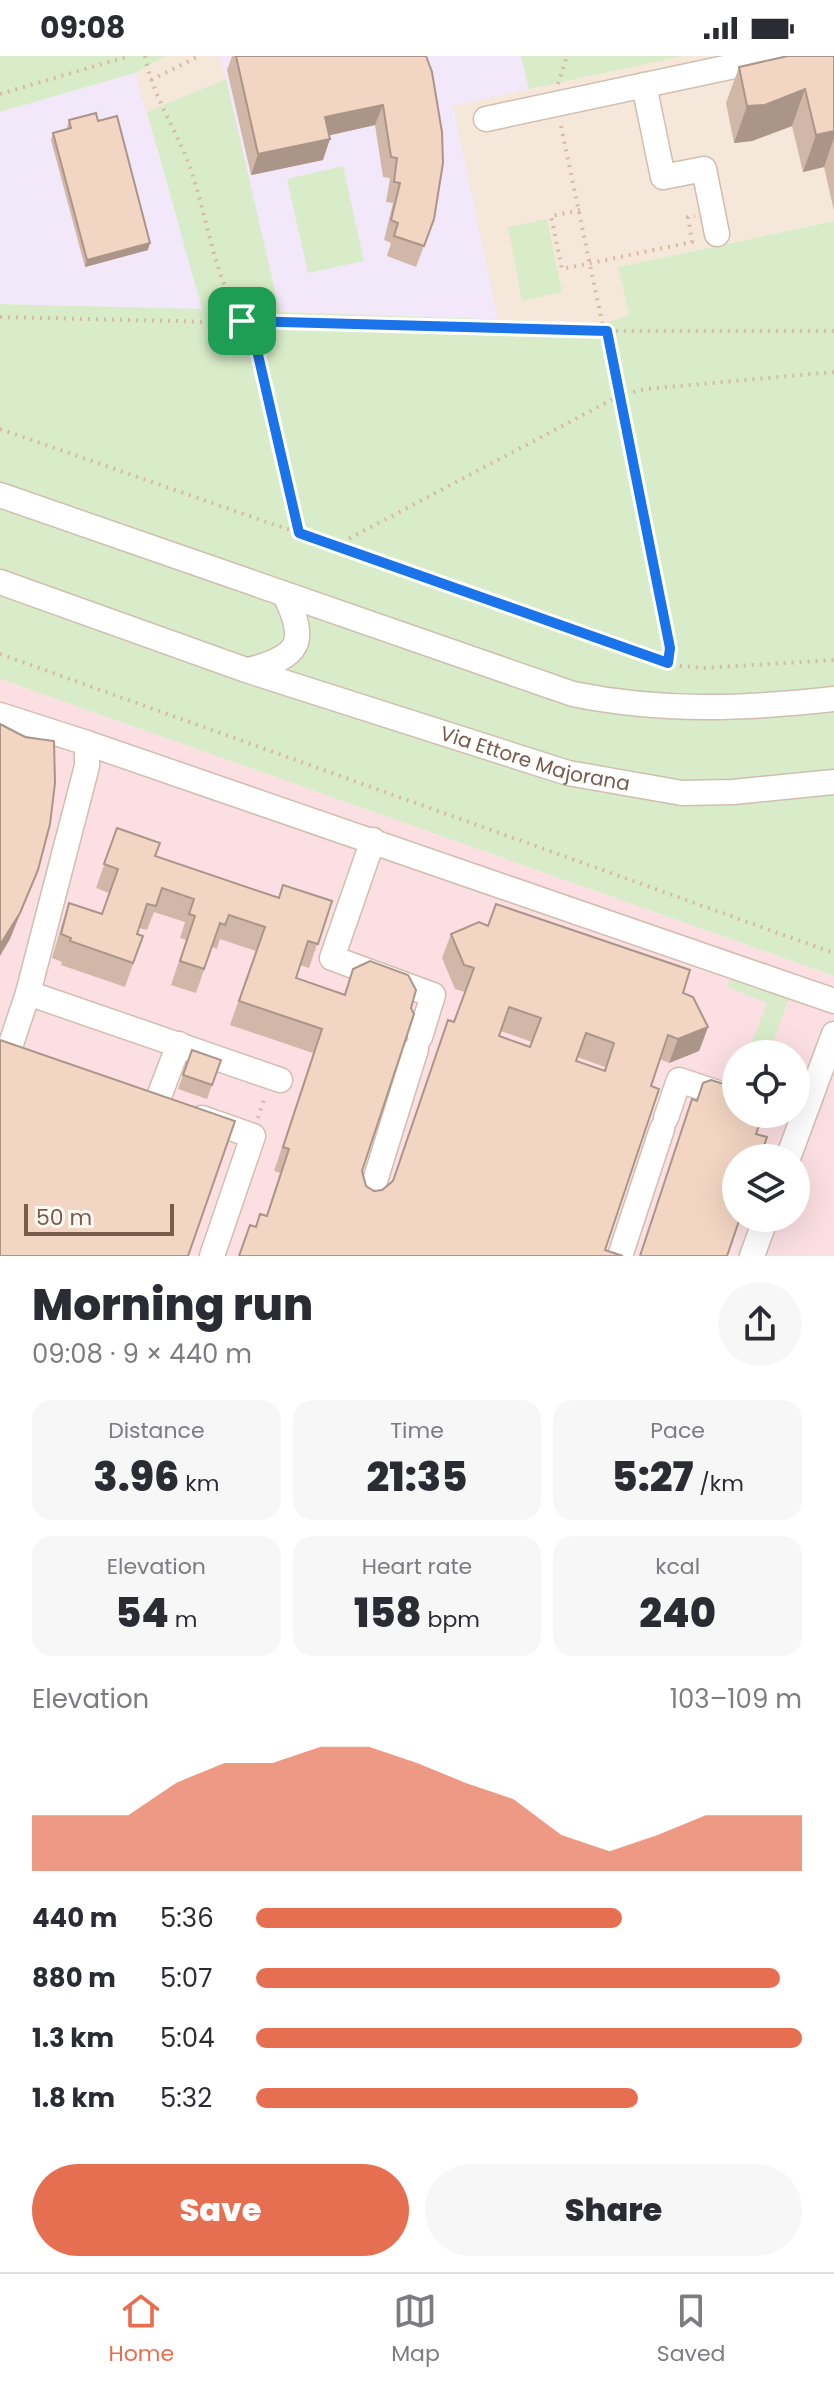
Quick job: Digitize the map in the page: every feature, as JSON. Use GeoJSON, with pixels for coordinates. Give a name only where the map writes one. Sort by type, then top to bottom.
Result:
{"type":"FeatureCollection","features":[{"type":"Feature","properties":{"kind":"street"},"geometry":{"type":"LineString","coordinates":[[486,119],[781,56]]}},
{"type":"Feature","properties":{"kind":"street"},"geometry":{"type":"LineString","coordinates":[[644,85],[663,177],[704,169],[715,223]]}},
{"type":"Feature","properties":{"kind":"street"},"geometry":{"type":"LineString","coordinates":[[0,495],[539,684],[607,701],[710,709],[834,699]]}},
{"type":"Feature","properties":{"kind":"street","name":"Via Ettore Majorana"},"geometry":{"type":"LineString","coordinates":[[0,582],[246,670],[338,697],[525,763],[682,793],[829,785]]}},
{"type":"Feature","properties":{"kind":"street"},"geometry":{"type":"LineString","coordinates":[[246,670],[280,661],[295,645],[299,625],[285,595]]}},
{"type":"Feature","properties":{"kind":"street"},"geometry":{"type":"LineString","coordinates":[[0,715],[373,840],[834,1001]]}},
{"type":"Feature","properties":{"kind":"street"},"geometry":{"type":"LineString","coordinates":[[12,1051],[87,766],[87,743]]}},
{"type":"Feature","properties":{"kind":"street"},"geometry":{"type":"LineString","coordinates":[[369,1200],[433,995],[332,958],[373,840]]}},
{"type":"Feature","properties":{"kind":"street"},"geometry":{"type":"LineString","coordinates":[[28,993],[276,1078]]}},
{"type":"Feature","properties":{"kind":"street"},"geometry":{"type":"LineString","coordinates":[[810,1080],[834,1034]]}},
{"type":"Feature","properties":{"kind":"street"},"geometry":{"type":"LineString","coordinates":[[157,1102],[179,1044]]}},
{"type":"Feature","properties":{"kind":"street"},"geometry":{"type":"LineString","coordinates":[[620,1256],[679,1080],[722,1094]]}},
{"type":"Feature","properties":{"kind":"street"},"geometry":{"type":"LineString","coordinates":[[128,1092],[253,1136],[212,1256]]}},
{"type":"Feature","properties":{"kind":"street"},"geometry":{"type":"LineString","coordinates":[[752,1256],[761,1232]]}},
{"type":"Feature","properties":{"kind":"path"},"geometry":{"type":"LineString","coordinates":[[0,94],[129,56]]}},
{"type":"Feature","properties":{"kind":"path"},"geometry":{"type":"LineString","coordinates":[[145,56],[150,81],[187,159],[234,309],[253,333],[299,533]]}},
{"type":"Feature","properties":{"kind":"path"},"geometry":{"type":"LineString","coordinates":[[150,81],[199,56]]}},
{"type":"Feature","properties":{"kind":"path"},"geometry":{"type":"LineString","coordinates":[[558,86],[567,56]]}},
{"type":"Feature","properties":{"kind":"path"},"geometry":{"type":"LineString","coordinates":[[561,126],[607,331],[670,648],[668,663]]}},
{"type":"Feature","properties":{"kind":"path"},"geometry":{"type":"LineString","coordinates":[[580,210],[551,216],[562,269],[692,242],[688,217],[715,223]]}},
{"type":"Feature","properties":{"kind":"path"},"geometry":{"type":"LineString","coordinates":[[0,317],[607,331],[834,331]]}},
{"type":"Feature","properties":{"kind":"path"},"geometry":{"type":"LineString","coordinates":[[335,546],[619,396],[645,389],[834,372]]}},
{"type":"Feature","properties":{"kind":"path"},"geometry":{"type":"LineString","coordinates":[[0,429],[668,663],[703,668],[834,660]]}},
{"type":"Feature","properties":{"kind":"path"},"geometry":{"type":"LineString","coordinates":[[0,654],[834,953]]}},
{"type":"Feature","properties":{"kind":"path"},"geometry":{"type":"LineString","coordinates":[[256,1124],[276,1078]]}},
{"type":"Feature","properties":{"kind":"shaded area"},"geometry":{"type":"Polygon","coordinates":[[[166,56],[834,56],[834,221],[618,267],[629,315],[605,323],[280,312],[226,80],[0,304],[0,112],[135,73],[166,56]]]}},
{"type":"Feature","properties":{"kind":"shaded area"},"geometry":{"type":"Polygon","coordinates":[[[220,56],[521,56],[529,89],[453,106],[498,320],[280,312],[220,56]]]}},
{"type":"Feature","properties":{"kind":"shaded area"},"geometry":{"type":"Polygon","coordinates":[[[135,73],[203,310],[0,304],[0,112],[135,73]]]}},
{"type":"Feature","properties":{"kind":"shaded area"},"geometry":{"type":"Polygon","coordinates":[[[0,679],[834,976],[834,1256],[0,1256],[0,679]]]}},
{"type":"Feature","properties":{"kind":"green space"},"geometry":{"type":"Polygon","coordinates":[[[0,56],[166,56],[135,73],[0,112],[0,56]]]}},
{"type":"Feature","properties":{"kind":"green space"},"geometry":{"type":"Polygon","coordinates":[[[521,56],[682,56],[529,89],[521,56]]]}},
{"type":"Feature","properties":{"kind":"green space"},"geometry":{"type":"Polygon","coordinates":[[[226,79],[280,312],[605,323],[629,315],[618,267],[834,221],[834,976],[0,679],[0,304],[202,309],[147,112],[226,79]]]}},
{"type":"Feature","properties":{"kind":"green space"},"geometry":{"type":"Polygon","coordinates":[[[343,166],[364,261],[308,273],[287,179],[343,166]]]}},
{"type":"Feature","properties":{"kind":"green space"},"geometry":{"type":"Polygon","coordinates":[[[547,219],[562,292],[522,301],[508,227],[547,219]]]}},
{"type":"Feature","properties":{"kind":"green space"},"geometry":{"type":"Polygon","coordinates":[[[739,978],[791,992],[774,1040],[752,1040],[767,1003],[727,987],[729,981],[739,978]]]}},
{"type":"Feature","properties":{"kind":"building"},"geometry":{"type":"Polygon","coordinates":[[[236,56],[426,56],[432,72],[442,132],[443,163],[434,219],[424,246],[394,236],[398,223],[391,220],[400,183],[394,182],[397,158],[391,157],[383,105],[325,117],[330,139],[258,154],[236,56]]]}},
{"type":"Feature","properties":{"kind":"building"},"geometry":{"type":"Polygon","coordinates":[[[788,56],[834,56],[834,131],[816,135],[805,89],[765,105],[747,106],[739,67],[788,56]]]}},
{"type":"Feature","properties":{"kind":"building"},"geometry":{"type":"Polygon","coordinates":[[[96,113],[98,121],[117,116],[150,243],[87,260],[53,133],[71,128],[69,120],[96,113]]]}},
{"type":"Feature","properties":{"kind":"building"},"geometry":{"type":"Polygon","coordinates":[[[0,724],[25,737],[54,741],[55,783],[50,824],[38,870],[20,913],[0,945],[0,724]]]}},
{"type":"Feature","properties":{"kind":"building"},"geometry":{"type":"Polygon","coordinates":[[[117,828],[160,843],[155,856],[279,898],[283,885],[332,901],[318,944],[308,941],[296,978],[345,995],[353,969],[370,961],[408,975],[416,990],[411,1008],[414,1014],[362,1171],[366,1186],[374,1191],[382,1190],[393,1181],[448,1020],[454,1022],[474,968],[464,965],[451,934],[479,922],[488,926],[496,904],[690,970],[683,993],[693,997],[708,1027],[678,1039],[668,1035],[651,1086],[659,1089],[605,1250],[623,1256],[239,1256],[250,1225],[256,1227],[260,1214],[267,1216],[289,1149],[283,1147],[322,1029],[239,1001],[265,927],[229,915],[225,925],[220,923],[204,969],[180,961],[195,916],[189,914],[194,899],[162,888],[156,906],[147,904],[137,934],[143,936],[133,963],[70,941],[71,938],[61,934],[69,903],[102,914],[118,869],[104,864],[117,828]],[[509,1007],[499,1036],[530,1047],[541,1018],[509,1007]],[[586,1033],[576,1061],[605,1071],[614,1043],[586,1033]]]}},
{"type":"Feature","properties":{"kind":"building"},"geometry":{"type":"Polygon","coordinates":[[[0,1040],[235,1121],[188,1256],[0,1256],[0,1040]]]}},
{"type":"Feature","properties":{"kind":"building"},"geometry":{"type":"Polygon","coordinates":[[[192,1050],[221,1060],[212,1085],[183,1075],[192,1050]]]}},
{"type":"Feature","properties":{"kind":"building"},"geometry":{"type":"Polygon","coordinates":[[[711,1080],[722,1084],[722,1128],[758,1128],[756,1134],[767,1137],[765,1144],[722,1144],[722,1232],[735,1232],[727,1256],[640,1256],[692,1099],[697,1101],[703,1083],[711,1080]]]}},
{"type":"Feature","properties":{"kind":"route"},"geometry":{"type":"LineString","coordinates":[[242,321],[607,331],[670,648],[668,663],[299,533],[253,333],[242,321]]}}]}
